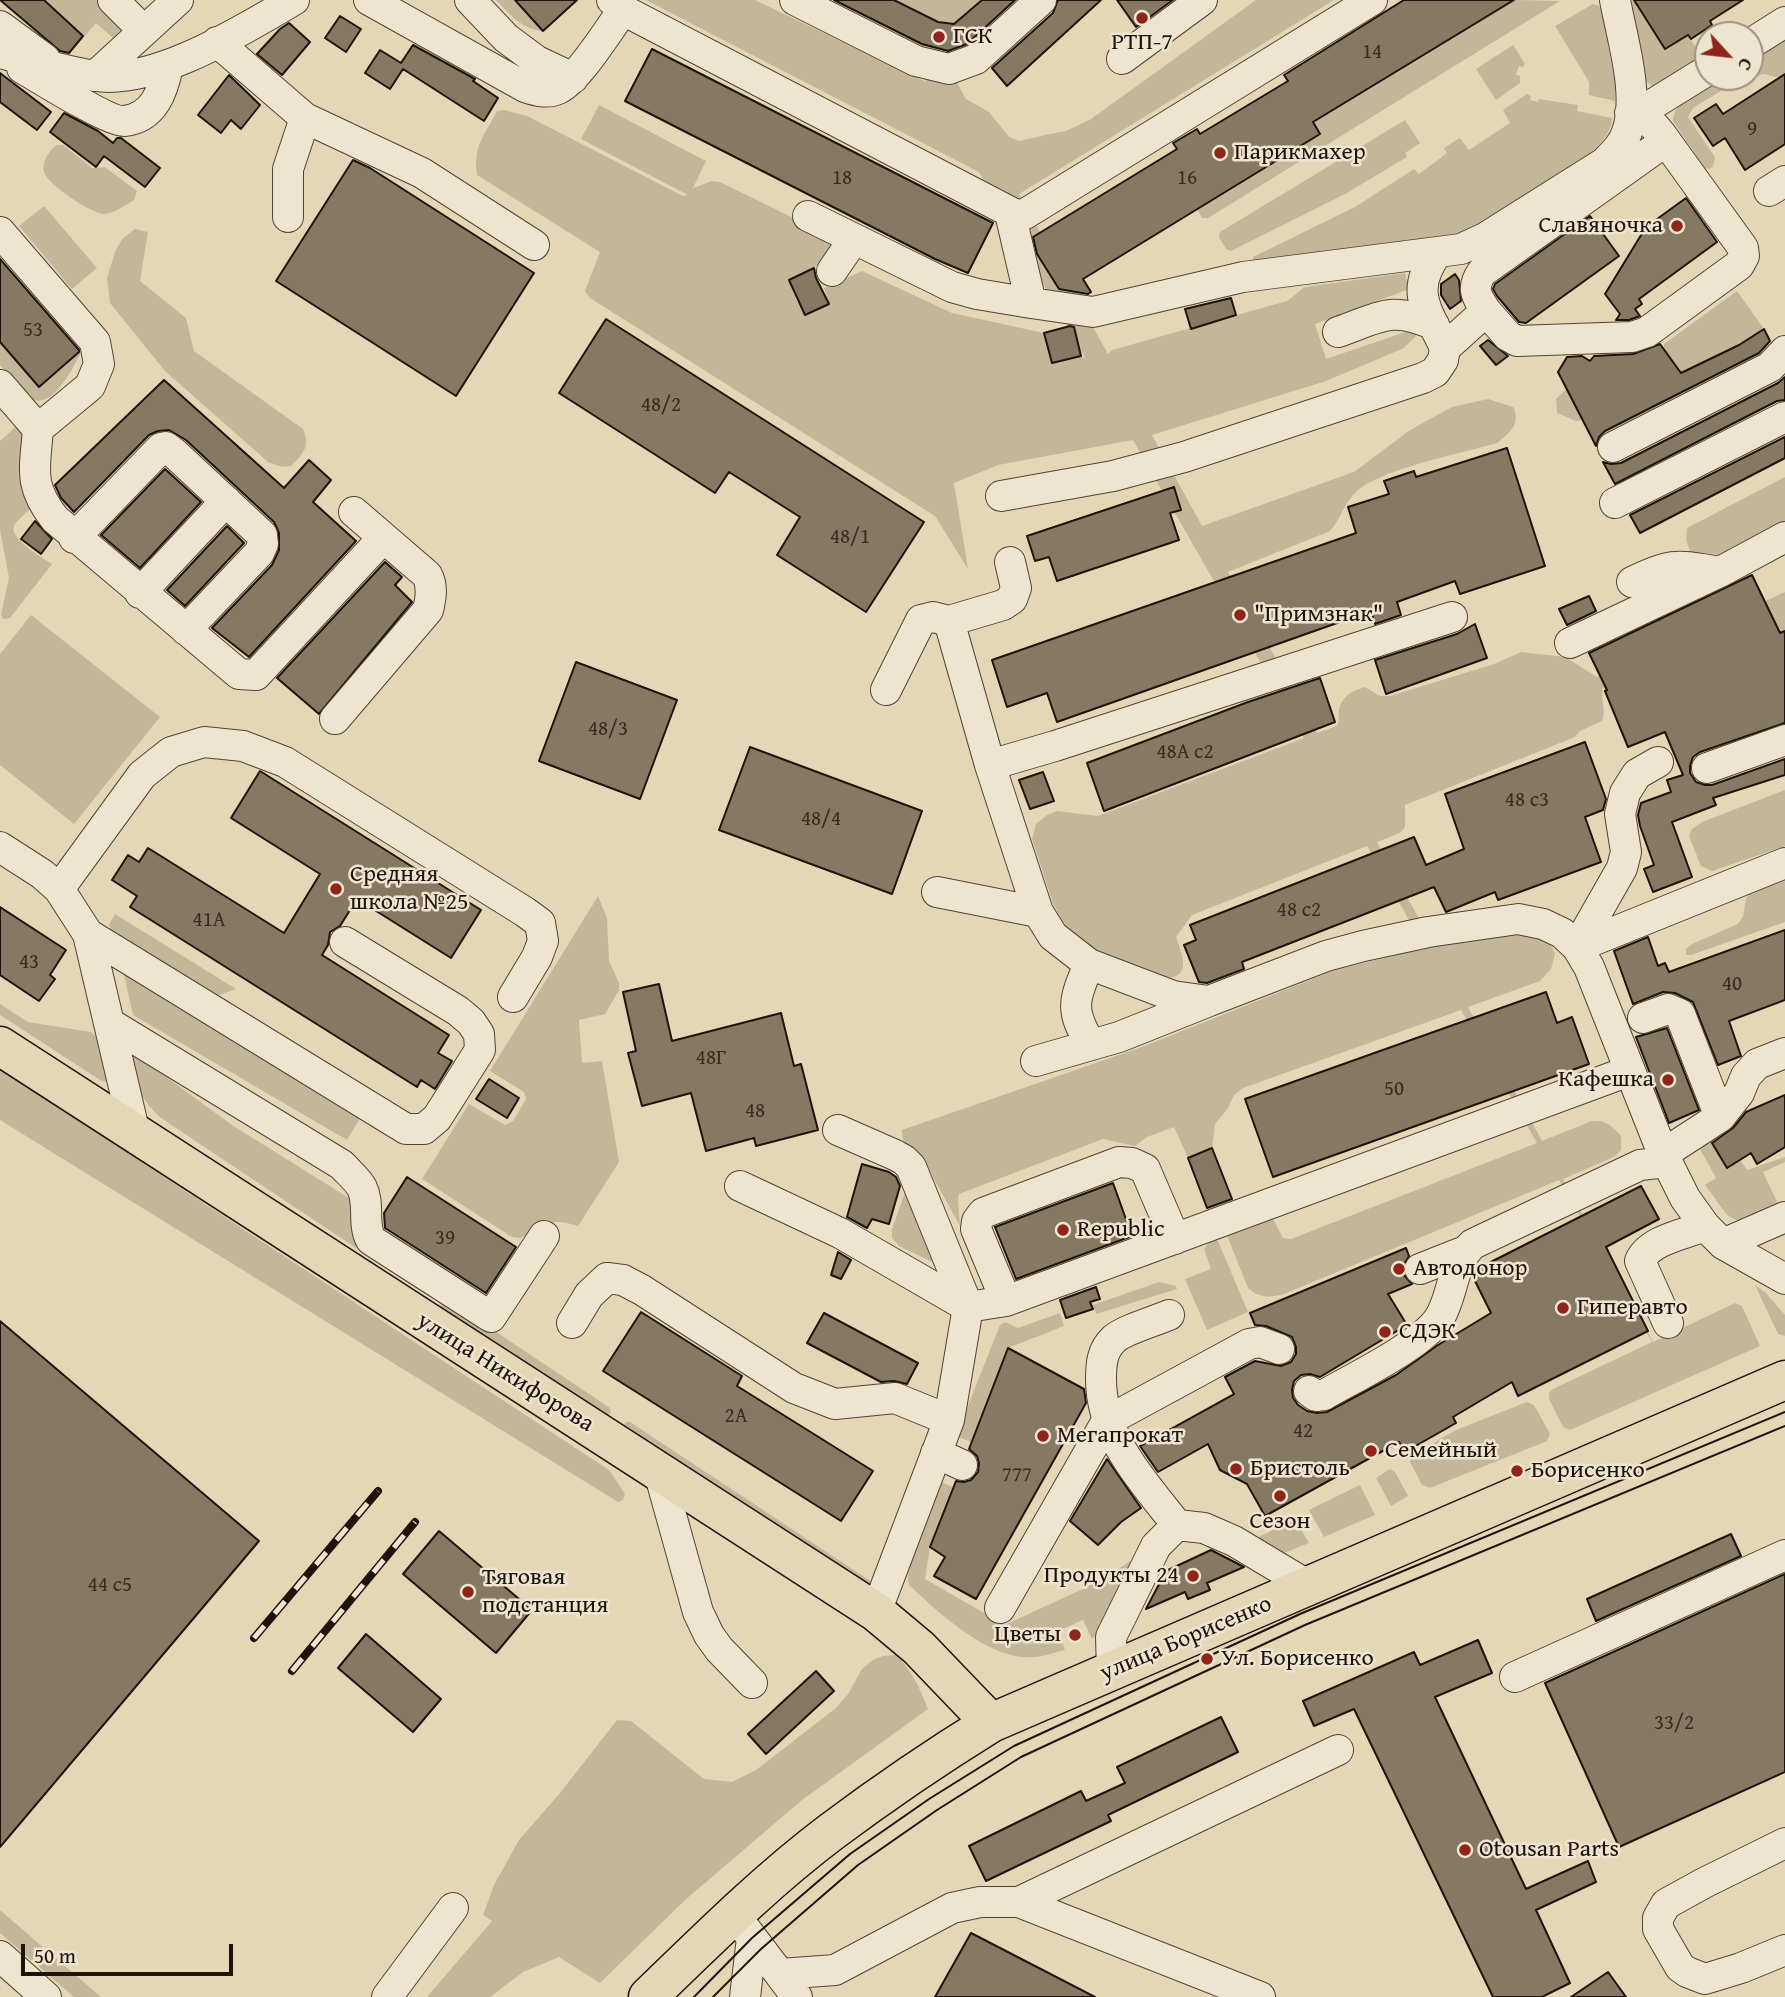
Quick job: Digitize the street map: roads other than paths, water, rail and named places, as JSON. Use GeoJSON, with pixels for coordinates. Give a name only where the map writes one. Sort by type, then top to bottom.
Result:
{"type":"FeatureCollection","features":[{"type":"Feature","properties":{"kind":"main road","name":"улица Никифорова"},"geometry":{"type":"LineString","coordinates":[[0,1046],[876,1612],[919,1648],[991,1723]]}},
{"type":"Feature","properties":{"kind":"main road","name":"улица Борисенко"},"geometry":{"type":"LineString","coordinates":[[648,1997],[743,1926],[829,1833],[912,1773],[991,1723],[1785,1380]]}},
{"type":"Feature","properties":{"kind":"street"},"geometry":{"type":"LineString","coordinates":[[113,0],[144,31]]}},
{"type":"Feature","properties":{"kind":"street"},"geometry":{"type":"LineString","coordinates":[[95,76],[178,0]]}},
{"type":"Feature","properties":{"kind":"street"},"geometry":{"type":"LineString","coordinates":[[0,55],[95,76],[121,76],[168,66],[295,0]]}},
{"type":"Feature","properties":{"kind":"street"},"geometry":{"type":"LineString","coordinates":[[369,0],[525,87],[542,92],[558,89],[573,78],[618,5],[1016,215],[1025,214],[1372,0]]}},
{"type":"Feature","properties":{"kind":"street"},"geometry":{"type":"LineString","coordinates":[[470,0],[506,38],[537,61],[573,78]]}},
{"type":"Feature","properties":{"kind":"street"},"geometry":{"type":"LineString","coordinates":[[794,0],[916,61],[948,69],[976,59],[1041,0]]}},
{"type":"Feature","properties":{"kind":"street"},"geometry":{"type":"LineString","coordinates":[[1122,59],[1202,0]]}},
{"type":"Feature","properties":{"kind":"street"},"geometry":{"type":"LineString","coordinates":[[808,216],[952,287],[977,294],[1093,312],[1243,277],[1461,249],[1604,163],[1618,148],[1633,114],[1630,81],[1615,0]]}},
{"type":"Feature","properties":{"kind":"street"},"geometry":{"type":"LineString","coordinates":[[1764,35],[1785,22]]}},
{"type":"Feature","properties":{"kind":"street"},"geometry":{"type":"LineString","coordinates":[[0,26],[57,67]]}},
{"type":"Feature","properties":{"kind":"street"},"geometry":{"type":"LineString","coordinates":[[217,42],[306,118],[422,173],[534,245]]}},
{"type":"Feature","properties":{"kind":"street"},"geometry":{"type":"LineString","coordinates":[[0,55],[106,116],[122,121],[142,115],[153,106],[163,90],[168,66]]}},
{"type":"Feature","properties":{"kind":"street"},"geometry":{"type":"LineString","coordinates":[[1633,114],[1694,78]]}},
{"type":"Feature","properties":{"kind":"street"},"geometry":{"type":"LineString","coordinates":[[1633,114],[1655,125],[1743,248],[1744,257],[1739,265],[1647,332],[1632,337],[1517,341],[1507,336],[1475,294],[1476,281],[1482,272],[1666,141]]}},
{"type":"Feature","properties":{"kind":"street"},"geometry":{"type":"LineString","coordinates":[[288,217],[288,169],[306,118]]}},
{"type":"Feature","properties":{"kind":"street"},"geometry":{"type":"LineString","coordinates":[[1010,213],[1031,303]]}},
{"type":"Feature","properties":{"kind":"street"},"geometry":{"type":"LineString","coordinates":[[0,232],[95,342],[99,364],[90,386],[38,429]]}},
{"type":"Feature","properties":{"kind":"street"},"geometry":{"type":"LineString","coordinates":[[832,271],[855,239]]}},
{"type":"Feature","properties":{"kind":"street"},"geometry":{"type":"LineString","coordinates":[[1001,496],[1113,476],[1211,449],[1435,372],[1443,360],[1440,337],[1425,303],[1421,285],[1426,270],[1437,253]]}},
{"type":"Feature","properties":{"kind":"street"},"geometry":{"type":"LineString","coordinates":[[1440,337],[1486,311]]}},
{"type":"Feature","properties":{"kind":"street"},"geometry":{"type":"LineString","coordinates":[[1338,332],[1402,313],[1415,316],[1440,337]]}},
{"type":"Feature","properties":{"kind":"street"},"geometry":{"type":"LineString","coordinates":[[1613,447],[1770,367],[1785,351]]}},
{"type":"Feature","properties":{"kind":"street"},"geometry":{"type":"LineString","coordinates":[[0,385],[38,429],[34,479],[43,505],[74,538],[239,674],[256,675],[383,538]]}},
{"type":"Feature","properties":{"kind":"street"},"geometry":{"type":"LineString","coordinates":[[1615,503],[1785,417]]}},
{"type":"Feature","properties":{"kind":"street"},"geometry":{"type":"LineString","coordinates":[[74,538],[154,454],[166,447],[262,535],[263,544],[259,553],[186,630]]}},
{"type":"Feature","properties":{"kind":"street"},"geometry":{"type":"LineString","coordinates":[[140,593],[226,501]]}},
{"type":"Feature","properties":{"kind":"street"},"geometry":{"type":"LineString","coordinates":[[335,719],[428,610],[431,599],[431,581],[428,575],[354,512]]}},
{"type":"Feature","properties":{"kind":"street"},"geometry":{"type":"LineString","coordinates":[[1570,643],[1720,572],[1785,537]]}},
{"type":"Feature","properties":{"kind":"street"},"geometry":{"type":"LineString","coordinates":[[886,690],[921,620],[933,617],[949,621],[1003,605],[1012,599],[1016,588],[1010,562]]}},
{"type":"Feature","properties":{"kind":"street"},"geometry":{"type":"LineString","coordinates":[[1632,582],[1660,568],[1679,565],[1720,572]]}},
{"type":"Feature","properties":{"kind":"street"},"geometry":{"type":"LineString","coordinates":[[990,765],[1069,742],[1452,617]]}},
{"type":"Feature","properties":{"kind":"street"},"geometry":{"type":"LineString","coordinates":[[949,621],[990,765],[1038,912],[1053,936],[1089,964],[1173,996],[1209,1001]]}},
{"type":"Feature","properties":{"kind":"street"},"geometry":{"type":"LineString","coordinates":[[1707,768],[1785,740]]}},
{"type":"Feature","properties":{"kind":"street"},"geometry":{"type":"LineString","coordinates":[[59,889],[142,775],[171,752],[204,742],[243,746],[285,762],[540,923],[543,941],[537,957],[513,997]]}},
{"type":"Feature","properties":{"kind":"street"},"geometry":{"type":"LineString","coordinates":[[1577,947],[1622,868],[1626,852],[1620,814],[1625,793],[1637,774],[1658,762]]}},
{"type":"Feature","properties":{"kind":"street"},"geometry":{"type":"LineString","coordinates":[[0,847],[42,874],[59,889],[88,934],[135,1134]]}},
{"type":"Feature","properties":{"kind":"street"},"geometry":{"type":"LineString","coordinates":[[1577,947],[1785,863]]}},
{"type":"Feature","properties":{"kind":"street"},"geometry":{"type":"LineString","coordinates":[[937,892],[1038,912]]}},
{"type":"Feature","properties":{"kind":"street"},"geometry":{"type":"LineString","coordinates":[[1036,1061],[1119,1037],[1326,956],[1363,946],[1441,930],[1518,919],[1543,924],[1562,933],[1577,947],[1589,967],[1665,1158],[1685,1198],[1714,1235],[1785,1279]]}},
{"type":"Feature","properties":{"kind":"street"},"geometry":{"type":"LineString","coordinates":[[88,934],[406,1129],[424,1129],[437,1118],[480,1050],[479,1034],[471,1022],[458,1011],[345,942]]}},
{"type":"Feature","properties":{"kind":"street"},"geometry":{"type":"LineString","coordinates":[[1089,964],[1077,993],[1077,1021],[1091,1045]]}},
{"type":"Feature","properties":{"kind":"street"},"geometry":{"type":"LineString","coordinates":[[1643,1018],[1668,1009],[1680,1014],[1720,1116]]}},
{"type":"Feature","properties":{"kind":"street"},"geometry":{"type":"LineString","coordinates":[[109,1023],[342,1165],[362,1187],[366,1231],[371,1240],[491,1317],[544,1236]]}},
{"type":"Feature","properties":{"kind":"street"},"geometry":{"type":"LineString","coordinates":[[1420,1269],[1463,1252],[1473,1244],[1640,1165],[1665,1158],[1731,1105],[1746,1076],[1756,1064],[1785,1053]]}},
{"type":"Feature","properties":{"kind":"street"},"geometry":{"type":"LineString","coordinates":[[740,1186],[840,1233],[968,1307],[1006,1301],[1629,1071]]}},
{"type":"Feature","properties":{"kind":"street"},"geometry":{"type":"LineString","coordinates":[[838,1130],[895,1155],[911,1167],[968,1307],[949,1420],[949,1459],[876,1612]]}},
{"type":"Feature","properties":{"kind":"street"},"geometry":{"type":"LineString","coordinates":[[1006,1301],[976,1229],[977,1221],[983,1213],[1119,1162],[1132,1163],[1145,1169],[1175,1238]]}},
{"type":"Feature","properties":{"kind":"street"},"geometry":{"type":"LineString","coordinates":[[1668,1323],[1640,1261],[1647,1250],[1655,1245],[1714,1235],[1785,1217]]}},
{"type":"Feature","properties":{"kind":"street"},"geometry":{"type":"LineString","coordinates":[[1309,1391],[1316,1396],[1324,1395],[1424,1336],[1440,1318],[1463,1252]]}},
{"type":"Feature","properties":{"kind":"street"},"geometry":{"type":"LineString","coordinates":[[572,1323],[593,1289],[607,1278],[623,1280],[794,1388],[821,1400],[835,1404],[895,1398],[949,1420]]}},
{"type":"Feature","properties":{"kind":"street"},"geometry":{"type":"LineString","coordinates":[[1169,1315],[1115,1338],[1101,1361],[1101,1384],[1107,1421],[1122,1452],[1177,1525],[1204,1528],[1234,1541],[1309,1586]]}},
{"type":"Feature","properties":{"kind":"street"},"geometry":{"type":"LineString","coordinates":[[1000,1608],[1107,1421],[1249,1344],[1260,1342],[1279,1349]]}},
{"type":"Feature","properties":{"kind":"street"},"geometry":{"type":"LineString","coordinates":[[659,1472],[698,1612],[719,1649],[752,1683]]}},
{"type":"Feature","properties":{"kind":"street"},"geometry":{"type":"LineString","coordinates":[[1112,1671],[1111,1637],[1156,1546],[1177,1525]]}},
{"type":"Feature","properties":{"kind":"street"},"geometry":{"type":"LineString","coordinates":[[1515,1677],[1785,1555]]}},
{"type":"Feature","properties":{"kind":"street"},"geometry":{"type":"LineString","coordinates":[[1020,1902],[1338,1750]]}},
{"type":"Feature","properties":{"kind":"street"},"geometry":{"type":"LineString","coordinates":[[1785,1843],[1666,1904],[1658,1918],[1658,1928],[1680,1967],[1714,1988],[1741,1968],[1785,1950]]}},
{"type":"Feature","properties":{"kind":"street"},"geometry":{"type":"LineString","coordinates":[[743,1926],[789,1985],[835,1970],[952,1908],[980,1902],[1020,1902],[1260,1997]]}},
{"type":"Feature","properties":{"kind":"street"},"geometry":{"type":"LineString","coordinates":[[387,1997],[453,1908]]}},
{"type":"Feature","properties":{"kind":"street"},"geometry":{"type":"LineString","coordinates":[[743,1926],[745,1997]]}},
{"type":"Feature","properties":{"kind":"street"},"geometry":{"type":"LineString","coordinates":[[6,1973],[46,1997]]}},
{"type":"Feature","properties":{"kind":"tram line"},"geometry":{"type":"LineString","coordinates":[[694,1997],[752,1938],[850,1854],[929,1799],[1014,1746],[1300,1614],[1785,1412]]}},
{"type":"Feature","properties":{"kind":"tram line"},"geometry":{"type":"LineString","coordinates":[[713,1997],[761,1949],[858,1865],[937,1810],[1021,1757],[1305,1625],[1785,1426]]}},
{"type":"Feature","properties":{"kind":"railway"},"geometry":{"type":"LineString","coordinates":[[254,1638],[378,1491]]}},
{"type":"Feature","properties":{"kind":"railway"},"geometry":{"type":"LineString","coordinates":[[292,1671],[415,1522]]}},
{"type":"Feature","properties":{"kind":"place","name":"РТП-7"},"geometry":{"type":"Point","coordinates":[1142,18]}},
{"type":"Feature","properties":{"kind":"place","name":"ГСК"},"geometry":{"type":"Point","coordinates":[939,37]}},
{"type":"Feature","properties":{"kind":"place","name":"Парикмахер"},"geometry":{"type":"Point","coordinates":[1220,153]}},
{"type":"Feature","properties":{"kind":"place","name":"Славяночка"},"geometry":{"type":"Point","coordinates":[1677,226]}},
{"type":"Feature","properties":{"kind":"place","name":"\"Примзнак\""},"geometry":{"type":"Point","coordinates":[1240,615]}},
{"type":"Feature","properties":{"kind":"place","name":"Средняя школа №25"},"geometry":{"type":"Point","coordinates":[336,889]}},
{"type":"Feature","properties":{"kind":"place","name":"Кафешка"},"geometry":{"type":"Point","coordinates":[1668,1080]}},
{"type":"Feature","properties":{"kind":"place","name":"Republic"},"geometry":{"type":"Point","coordinates":[1063,1230]}},
{"type":"Feature","properties":{"kind":"place","name":"Автодонор"},"geometry":{"type":"Point","coordinates":[1399,1269]}},
{"type":"Feature","properties":{"kind":"place","name":"Гиперавто"},"geometry":{"type":"Point","coordinates":[1563,1308]}},
{"type":"Feature","properties":{"kind":"place","name":"СДЭК"},"geometry":{"type":"Point","coordinates":[1385,1332]}},
{"type":"Feature","properties":{"kind":"place","name":"Мегапрокат"},"geometry":{"type":"Point","coordinates":[1043,1436]}},
{"type":"Feature","properties":{"kind":"place","name":"Семейный"},"geometry":{"type":"Point","coordinates":[1371,1451]}},
{"type":"Feature","properties":{"kind":"place","name":"Бристоль"},"geometry":{"type":"Point","coordinates":[1236,1469]}},
{"type":"Feature","properties":{"kind":"place","name":"Борисенко"},"geometry":{"type":"Point","coordinates":[1517,1471]}},
{"type":"Feature","properties":{"kind":"place","name":"Сезон"},"geometry":{"type":"Point","coordinates":[1280,1496]}},
{"type":"Feature","properties":{"kind":"place","name":"Продукты 24"},"geometry":{"type":"Point","coordinates":[1193,1576]}},
{"type":"Feature","properties":{"kind":"place","name":"Тяговая подстанция"},"geometry":{"type":"Point","coordinates":[468,1592]}},
{"type":"Feature","properties":{"kind":"place","name":"Цветы"},"geometry":{"type":"Point","coordinates":[1075,1635]}},
{"type":"Feature","properties":{"kind":"place","name":"Ул. Борисенко"},"geometry":{"type":"Point","coordinates":[1207,1659]}},
{"type":"Feature","properties":{"kind":"place","name":"Otousan Parts"},"geometry":{"type":"Point","coordinates":[1465,1850]}}]}
